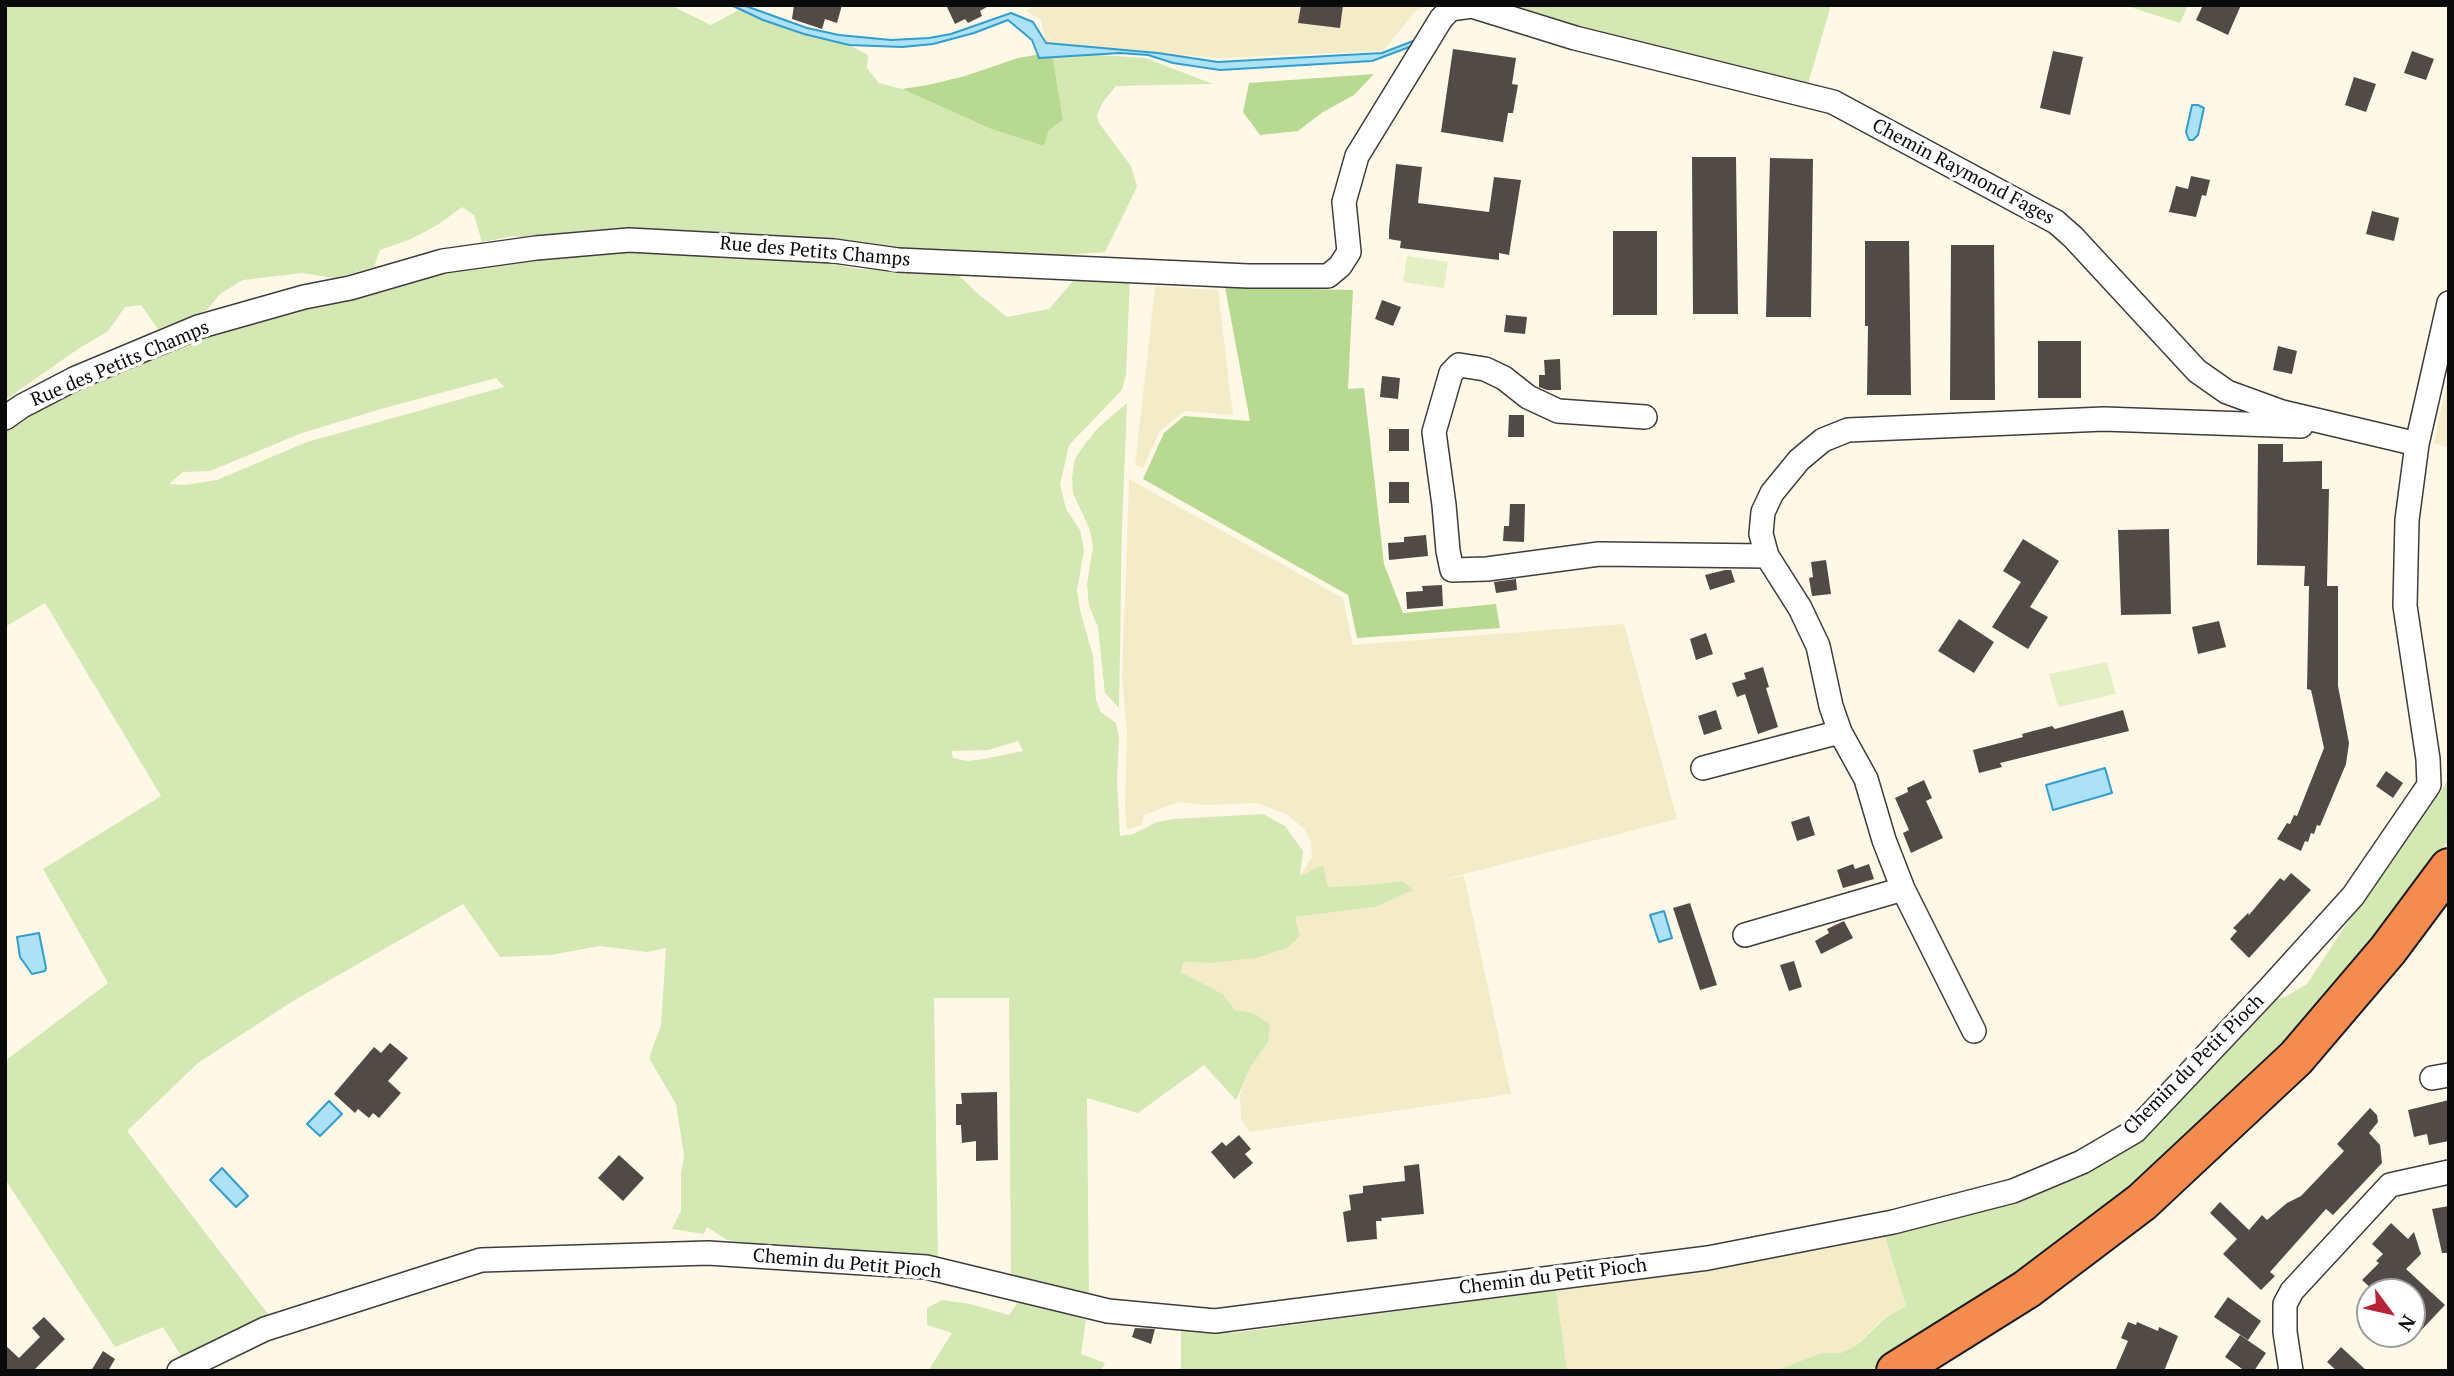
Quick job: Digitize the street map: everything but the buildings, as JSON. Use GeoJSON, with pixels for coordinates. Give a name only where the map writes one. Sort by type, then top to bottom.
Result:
{"type":"FeatureCollection","features":[{"type":"Feature","properties":{"kind":"highway"},"geometry":{"type":"LineString","coordinates":[[1896,1371],[2027,1289],[2142,1202],[2296,1058],[2388,950],[2449,868]]}},
{"type":"Feature","properties":{"kind":"street","name":"Rue des Petits Champs"},"geometry":{"type":"LineString","coordinates":[[5,418],[22,406],[76,378],[198,327],[443,261],[536,248],[629,240],[834,251],[898,260],[1248,276],[1328,276],[1340,266],[1349,251],[1344,202],[1357,156],[1441,19],[1450,9],[1472,6]]}},
{"type":"Feature","properties":{"kind":"street","name":"Chemin Raymond Fages"},"geometry":{"type":"LineString","coordinates":[[1472,6],[1588,42],[1833,102],[2056,222],[2211,383],[2242,399],[2346,428],[2417,444]]}},
{"type":"Feature","properties":{"kind":"street"},"geometry":{"type":"LineString","coordinates":[[2417,444],[2449,303]]}},
{"type":"Feature","properties":{"kind":"street"},"geometry":{"type":"LineString","coordinates":[[1645,417],[1558,411],[1528,397],[1504,378],[1485,369],[1459,365],[1451,373],[1434,432],[1452,570],[1487,569],[1599,554],[1767,556]]}},
{"type":"Feature","properties":{"kind":"street"},"geometry":{"type":"LineString","coordinates":[[1974,1031],[1903,889],[1884,840],[1866,779],[1840,732],[1830,706],[1818,646],[1800,608],[1767,556],[1761,534],[1763,512],[1772,494],[1799,460],[1823,440],[1847,430],[2104,419],[2346,428]]}},
{"type":"Feature","properties":{"kind":"street","name":"Chemin du Petit Pioch"},"geometry":{"type":"LineString","coordinates":[[179,1371],[265,1329],[481,1260],[708,1253],[926,1267],[1108,1311],[1215,1321],[1708,1258],[1893,1222],[2013,1191],[2059,1172],[2082,1162],[2135,1131],[2353,896],[2429,785],[2428,759],[2406,606],[2407,520],[2417,444]]}},
{"type":"Feature","properties":{"kind":"street"},"geometry":{"type":"LineString","coordinates":[[1703,768],[1840,732]]}},
{"type":"Feature","properties":{"kind":"street"},"geometry":{"type":"LineString","coordinates":[[1745,935],[1903,889]]}},
{"type":"Feature","properties":{"kind":"street"},"geometry":{"type":"LineString","coordinates":[[2291,1371],[2285,1332],[2285,1304],[2292,1291],[2390,1185],[2449,1172]]}},
{"type":"Feature","properties":{"kind":"shaded area"},"geometry":{"type":"Polygon","coordinates":[[[1036,5],[1427,5],[1415,12],[1383,51],[1217,58],[1046,43],[1041,20],[1026,11],[1036,5]]]}},
{"type":"Feature","properties":{"kind":"shaded area"},"geometry":{"type":"Polygon","coordinates":[[[1155,286],[1218,290],[1233,415],[1185,411],[1160,431],[1143,468],[1135,465],[1155,286]]]}},
{"type":"Feature","properties":{"kind":"shaded area"},"geometry":{"type":"Polygon","coordinates":[[[2449,371],[2449,448],[2434,443],[2449,371]]]}},
{"type":"Feature","properties":{"kind":"shaded area"},"geometry":{"type":"Polygon","coordinates":[[[1129,479],[1343,598],[1353,645],[1624,624],[1677,819],[1445,879],[1464,876],[1511,1094],[1250,1132],[1241,1119],[1240,1094],[1251,1066],[1268,1042],[1253,1013],[1235,1010],[1223,994],[1181,972],[1183,962],[1211,963],[1297,924],[1294,917],[1375,907],[1412,890],[1401,881],[1327,887],[1300,876],[1312,857],[1311,842],[1304,829],[1287,814],[1256,803],[1207,805],[1179,802],[1144,815],[1142,825],[1127,830],[1127,731],[1122,680],[1129,479]]]}},
{"type":"Feature","properties":{"kind":"shaded area"},"geometry":{"type":"Polygon","coordinates":[[[1883,1230],[1906,1306],[1884,1318],[1857,1344],[1841,1353],[1821,1353],[1775,1371],[1567,1371],[1556,1290],[1883,1230]]]}},
{"type":"Feature","properties":{"kind":"green space"},"geometry":{"type":"Polygon","coordinates":[[[5,5],[670,5],[711,25],[739,10],[804,34],[849,45],[868,55],[867,68],[879,83],[902,89],[991,129],[1044,146],[1049,130],[1063,120],[1052,52],[1145,58],[1213,84],[1116,86],[1103,102],[1097,115],[1099,123],[1131,166],[1137,187],[1105,252],[1067,255],[909,255],[558,243],[514,236],[482,242],[474,215],[462,207],[439,224],[411,239],[380,250],[374,267],[335,278],[302,273],[243,280],[220,294],[207,310],[158,329],[141,305],[125,307],[108,331],[5,400],[5,5]]]}},
{"type":"Feature","properties":{"kind":"green space"},"geometry":{"type":"Polygon","coordinates":[[[1495,5],[1831,5],[1808,84],[1655,48],[1495,5]]]}},
{"type":"Feature","properties":{"kind":"green space"},"geometry":{"type":"Polygon","coordinates":[[[2124,5],[2188,5],[2180,23],[2124,5]]]}},
{"type":"Feature","properties":{"kind":"green space"},"geometry":{"type":"Polygon","coordinates":[[[1052,52],[1063,120],[1049,130],[1044,146],[991,129],[902,89],[965,76],[1018,58],[1052,52]]]}},
{"type":"Feature","properties":{"kind":"green space"},"geometry":{"type":"Polygon","coordinates":[[[1374,74],[1354,95],[1323,112],[1298,131],[1260,135],[1243,112],[1249,83],[1374,74]]]}},
{"type":"Feature","properties":{"kind":"green space"},"geometry":{"type":"Polygon","coordinates":[[[641,251],[729,253],[830,263],[858,269],[918,271],[951,268],[1007,317],[1049,309],[1074,280],[1130,276],[1126,374],[1122,390],[1069,445],[1060,485],[1066,509],[1080,530],[1084,550],[1077,590],[1093,656],[1096,700],[1101,712],[1116,723],[1119,738],[1117,779],[1120,836],[1133,834],[1157,822],[1174,819],[1263,814],[1285,826],[1303,851],[1300,876],[1323,865],[1328,887],[1402,881],[1413,890],[1375,907],[1295,917],[1300,936],[1287,948],[1256,958],[1211,963],[1183,962],[1181,972],[1223,994],[1235,1010],[1253,1013],[1270,1024],[1268,1042],[1251,1066],[1236,1100],[1204,1065],[1138,1113],[1087,1098],[1089,1299],[1011,1282],[1009,998],[934,998],[938,1264],[867,1252],[727,1240],[707,1227],[704,1234],[672,1229],[681,1211],[684,1155],[676,1104],[649,1058],[661,1025],[666,948],[647,952],[600,946],[550,955],[500,957],[463,904],[293,1001],[198,1063],[127,1131],[281,1331],[185,1362],[163,1327],[115,1347],[5,1179],[5,1061],[108,983],[43,869],[161,796],[45,603],[5,627],[5,424],[19,414],[165,349],[404,278],[505,262],[641,251]],[[496,378],[302,433],[210,471],[183,472],[169,484],[185,485],[217,480],[307,442],[504,387],[496,378]],[[1018,741],[988,750],[951,751],[953,758],[968,761],[984,759],[1023,751],[1018,741]]]}},
{"type":"Feature","properties":{"kind":"green space"},"geometry":{"type":"Polygon","coordinates":[[[1407,256],[1448,262],[1444,288],[1403,282],[1407,256]]]}},
{"type":"Feature","properties":{"kind":"green space"},"geometry":{"type":"Polygon","coordinates":[[[1225,287],[1353,290],[1348,389],[1364,388],[1384,564],[1403,613],[1496,604],[1500,628],[1357,638],[1348,595],[1143,479],[1164,433],[1184,416],[1250,421],[1225,287]]]}},
{"type":"Feature","properties":{"kind":"green space"},"geometry":{"type":"Polygon","coordinates":[[[1127,403],[1119,708],[1105,693],[1098,627],[1089,606],[1087,584],[1093,547],[1090,530],[1073,493],[1072,477],[1075,459],[1084,445],[1099,427],[1127,403]]]}},
{"type":"Feature","properties":{"kind":"green space"},"geometry":{"type":"Polygon","coordinates":[[[2107,662],[2116,694],[2058,707],[2049,674],[2107,662]]]}},
{"type":"Feature","properties":{"kind":"green space"},"geometry":{"type":"Polygon","coordinates":[[[2449,778],[2449,841],[2378,940],[2320,1010],[2117,1205],[1958,1319],[1869,1371],[1775,1371],[1821,1353],[1841,1353],[1858,1344],[1885,1318],[1906,1306],[1883,1230],[2103,1157],[2268,1001],[2285,997],[2307,984],[2431,796],[2440,793],[2449,778]]]}},
{"type":"Feature","properties":{"kind":"green space"},"geometry":{"type":"Polygon","coordinates":[[[1556,1290],[1567,1371],[1181,1371],[1181,1325],[1232,1333],[1556,1290]]]}},
{"type":"Feature","properties":{"kind":"green space"},"geometry":{"type":"Polygon","coordinates":[[[1021,1298],[1086,1320],[1081,1354],[1105,1363],[1101,1371],[928,1371],[952,1333],[927,1325],[927,1308],[942,1300],[970,1304],[1009,1315],[1021,1298]]]}},
{"type":"Feature","properties":{"kind":"water"},"geometry":{"type":"Polygon","coordinates":[[[731,5],[743,5],[807,28],[839,35],[891,40],[951,34],[1011,13],[1033,22],[1046,43],[1158,53],[1218,62],[1382,53],[1426,36],[1420,43],[1372,61],[1220,70],[1173,63],[1148,55],[1120,53],[1039,58],[1032,40],[1008,20],[933,44],[902,47],[849,45],[804,34],[763,20],[731,5]]]}},
{"type":"Feature","properties":{"kind":"water"},"geometry":{"type":"Polygon","coordinates":[[[2192,105],[2204,108],[2198,135],[2189,140],[2186,132],[2192,105]]]}},
{"type":"Feature","properties":{"kind":"water"},"geometry":{"type":"Polygon","coordinates":[[[2105,768],[2112,793],[2053,810],[2046,785],[2105,768]]]}},
{"type":"Feature","properties":{"kind":"water"},"geometry":{"type":"Polygon","coordinates":[[[1664,911],[1672,938],[1659,942],[1650,915],[1664,911]]]}},
{"type":"Feature","properties":{"kind":"water"},"geometry":{"type":"Polygon","coordinates":[[[39,933],[46,968],[45,971],[32,974],[20,957],[17,937],[39,933]]]}},
{"type":"Feature","properties":{"kind":"water"},"geometry":{"type":"Polygon","coordinates":[[[329,1101],[342,1114],[320,1136],[307,1124],[329,1101]]]}},
{"type":"Feature","properties":{"kind":"water"},"geometry":{"type":"Polygon","coordinates":[[[222,1168],[248,1196],[236,1207],[210,1180],[222,1168]]]}}]}
